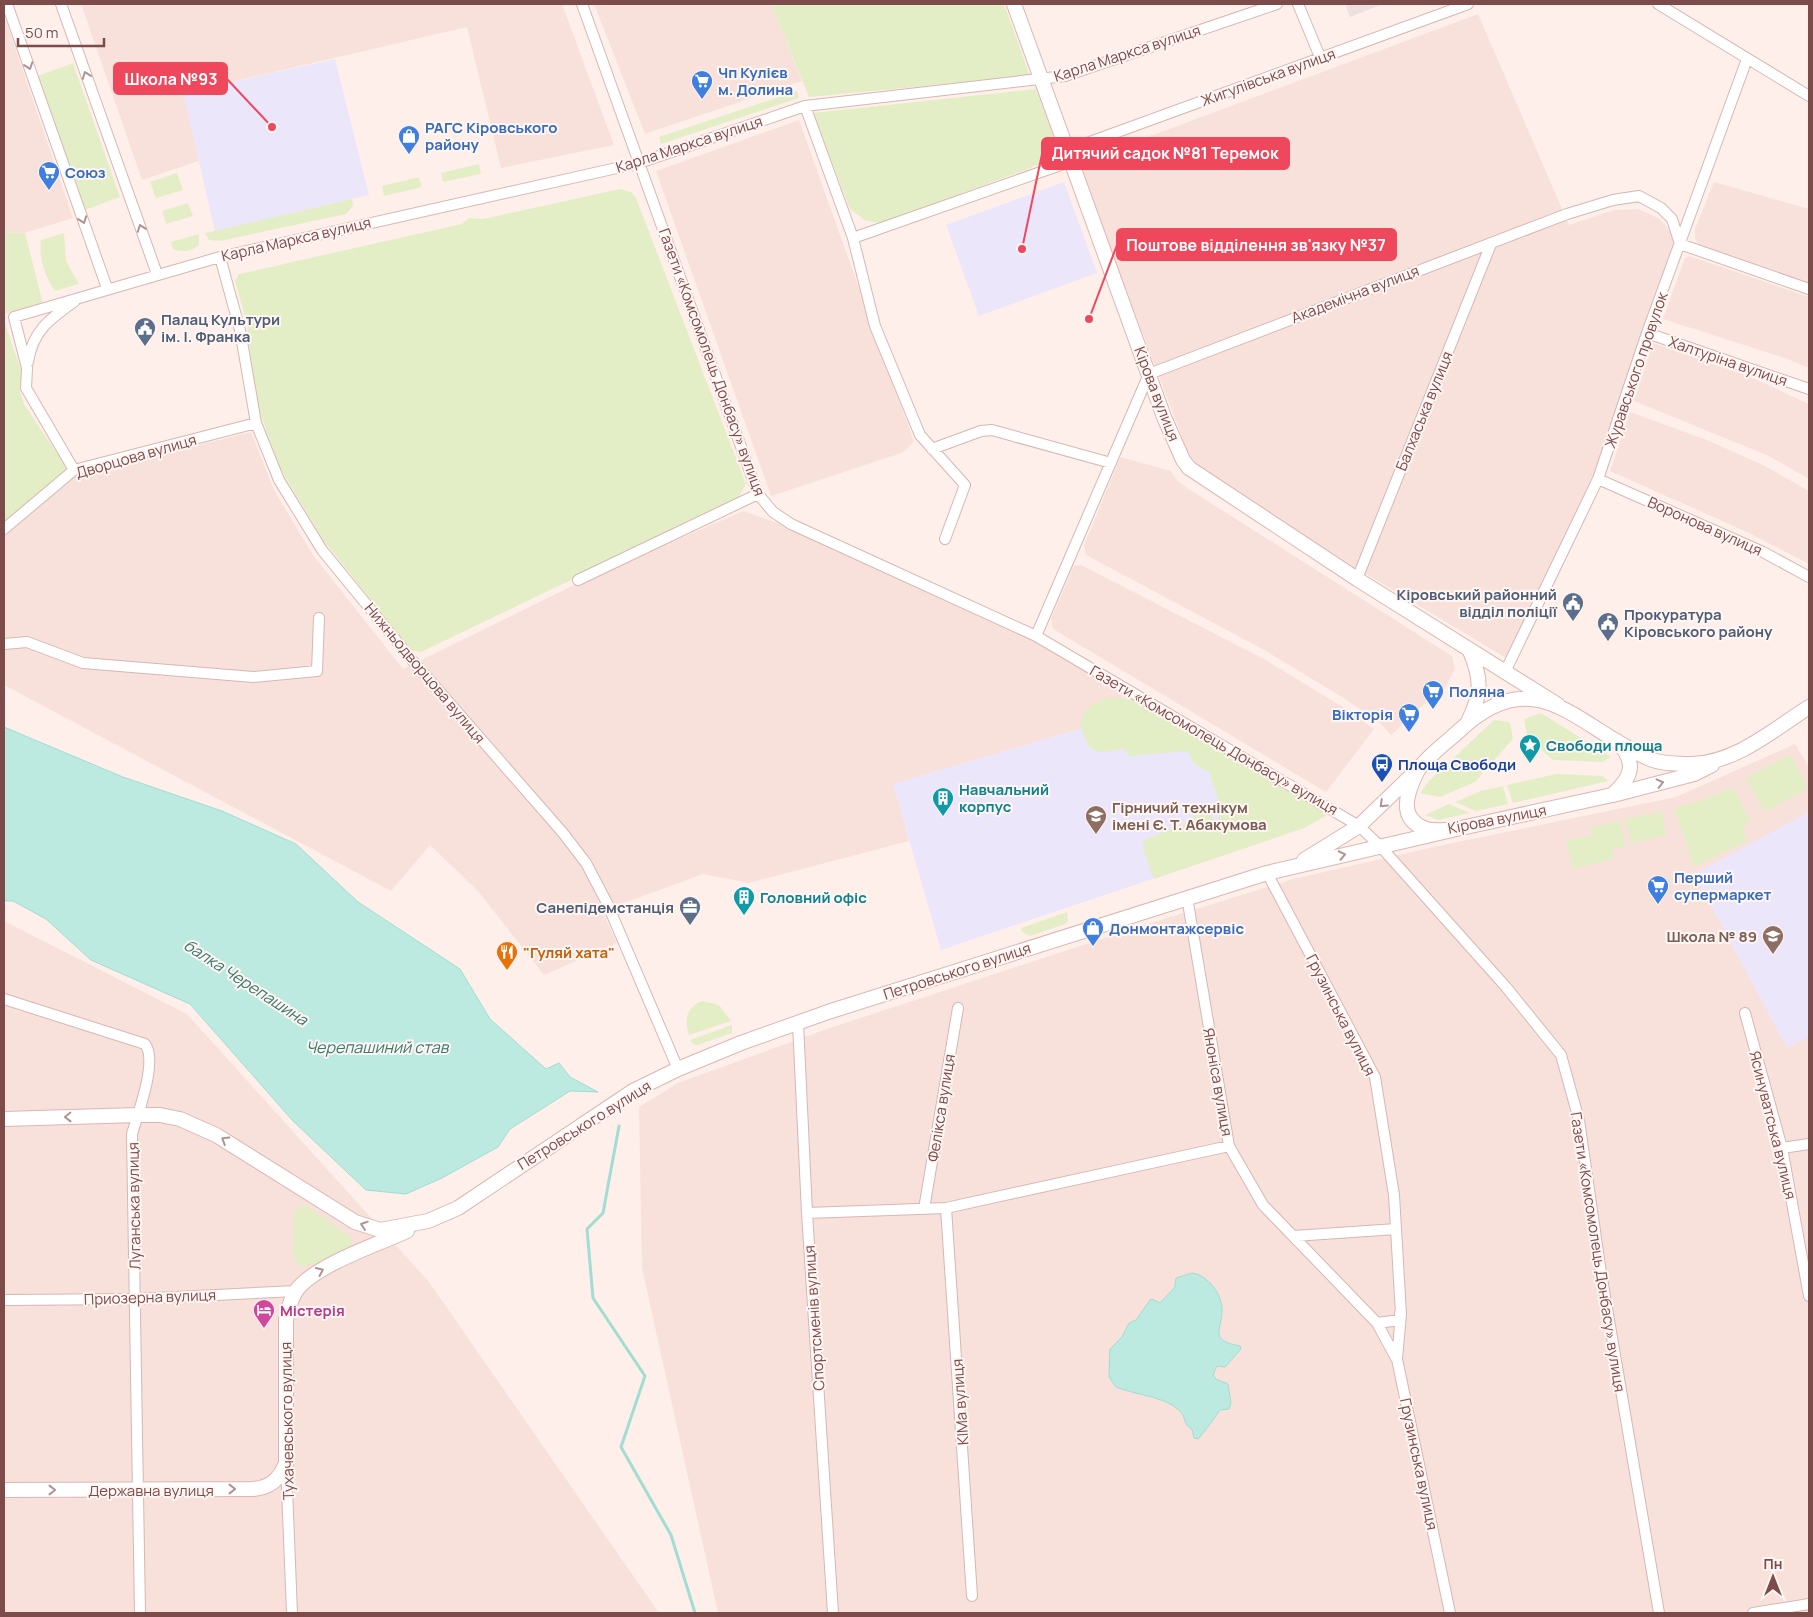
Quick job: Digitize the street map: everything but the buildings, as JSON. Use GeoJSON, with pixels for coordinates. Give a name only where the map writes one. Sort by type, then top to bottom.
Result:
{"type":"FeatureCollection","features":[{"type":"Feature","properties":{"kind":"main road","name":"Кірова вулиця"},"geometry":{"type":"LineString","coordinates":[[1014,4],[1164,417],[1183,460],[1189,468],[1358,579],[1505,672],[1617,741],[1652,760],[1694,764],[1741,750],[1809,707]]}},
{"type":"Feature","properties":{"kind":"main road","name":"Кірова вулиця"},"geometry":{"type":"LineString","coordinates":[[1468,723],[1477,704],[1479,688],[1478,669],[1469,649]]}},
{"type":"Feature","properties":{"kind":"main road","name":"Кірова вулиця"},"geometry":{"type":"LineString","coordinates":[[1558,705],[1528,698],[1510,699],[1468,723],[1418,770],[1406,797],[1405,806],[1409,816],[1415,823],[1426,829],[1452,830],[1612,795],[1621,788],[1630,768],[1628,754],[1617,741]]}},
{"type":"Feature","properties":{"kind":"main road"},"geometry":{"type":"LineString","coordinates":[[1612,795],[1694,774],[1741,750]]}},
{"type":"Feature","properties":{"kind":"main road"},"geometry":{"type":"LineString","coordinates":[[1295,866],[1359,826],[1418,770]]}},
{"type":"Feature","properties":{"kind":"main road","name":"Петровського вулиця"},"geometry":{"type":"LineString","coordinates":[[4,1119],[160,1115],[180,1119],[216,1135],[355,1222],[380,1230],[428,1221],[458,1208],[632,1092],[678,1069],[798,1023],[1187,897],[1267,873],[1452,830]]}},
{"type":"Feature","properties":{"kind":"main road","name":"Тухачевського вулиця"},"geometry":{"type":"LineString","coordinates":[[286,1463],[286,1320],[289,1304],[296,1291],[311,1274],[428,1221]]}},
{"type":"Feature","properties":{"kind":"main road","name":"Державна вулиця"},"geometry":{"type":"LineString","coordinates":[[4,1490],[264,1488],[276,1480],[286,1463]]}},
{"type":"Feature","properties":{"kind":"street"},"geometry":{"type":"LineString","coordinates":[[7,4],[107,288]]}},
{"type":"Feature","properties":{"kind":"street"},"geometry":{"type":"LineString","coordinates":[[61,4],[157,274]]}},
{"type":"Feature","properties":{"kind":"street","name":"Газети «Комсомолець Донбасу» вулиця"},"geometry":{"type":"LineString","coordinates":[[582,4],[758,494],[773,512],[791,524],[1036,636],[1359,826],[1381,847],[1506,987],[1560,1055],[1579,1120],[1601,1273],[1659,1613]]}},
{"type":"Feature","properties":{"kind":"street","name":"Карла Маркса вулиця"},"geometry":{"type":"LineString","coordinates":[[27,368],[14,317],[107,288],[220,257],[639,163],[805,106],[1065,76],[1277,4]]}},
{"type":"Feature","properties":{"kind":"street"},"geometry":{"type":"LineString","coordinates":[[1298,4],[1320,57]]}},
{"type":"Feature","properties":{"kind":"street","name":"Жигулівська вулиця"},"geometry":{"type":"LineString","coordinates":[[853,238],[1070,156],[1320,57],[1468,4]]}},
{"type":"Feature","properties":{"kind":"street"},"geometry":{"type":"LineString","coordinates":[[1658,4],[1809,96]]}},
{"type":"Feature","properties":{"kind":"street","name":"Журавського провулок"},"geometry":{"type":"LineString","coordinates":[[1505,672],[1598,479],[1647,333],[1746,59]]}},
{"type":"Feature","properties":{"kind":"street"},"geometry":{"type":"LineString","coordinates":[[805,106],[853,238],[875,326],[920,436],[965,485],[944,539]]}},
{"type":"Feature","properties":{"kind":"street","name":"Академічна вулиця"},"geometry":{"type":"LineString","coordinates":[[1149,374],[1324,305],[1567,214],[1613,200],[1639,196],[1661,208],[1672,220],[1680,244]]}},
{"type":"Feature","properties":{"kind":"street","name":"Балхаська вулиця"},"geometry":{"type":"LineString","coordinates":[[1358,579],[1491,244]]}},
{"type":"Feature","properties":{"kind":"street"},"geometry":{"type":"LineString","coordinates":[[1680,244],[1809,289]]}},
{"type":"Feature","properties":{"kind":"street","name":"Нижньодворцова вулиця"},"geometry":{"type":"LineString","coordinates":[[220,257],[240,330],[256,423],[279,480],[322,550],[412,660],[563,832],[586,862],[607,903],[678,1069]]}},
{"type":"Feature","properties":{"kind":"street"},"geometry":{"type":"LineString","coordinates":[[74,470],[26,388],[30,347],[45,323],[82,296]]}},
{"type":"Feature","properties":{"kind":"street","name":"Халтуріна вулиця"},"geometry":{"type":"LineString","coordinates":[[1647,333],[1809,389]]}},
{"type":"Feature","properties":{"kind":"street"},"geometry":{"type":"LineString","coordinates":[[1036,636],[1149,374]]}},
{"type":"Feature","properties":{"kind":"street","name":"Дворцова вулиця"},"geometry":{"type":"LineString","coordinates":[[4,529],[74,470],[256,423]]}},
{"type":"Feature","properties":{"kind":"street"},"geometry":{"type":"LineString","coordinates":[[932,449],[981,431],[992,430],[1110,463]]}},
{"type":"Feature","properties":{"kind":"street","name":"Воронова вулиця"},"geometry":{"type":"LineString","coordinates":[[1598,479],[1763,552],[1809,577]]}},
{"type":"Feature","properties":{"kind":"street"},"geometry":{"type":"LineString","coordinates":[[578,580],[758,494]]}},
{"type":"Feature","properties":{"kind":"street"},"geometry":{"type":"LineString","coordinates":[[4,644],[27,642],[83,663],[253,677],[317,671],[318,618]]}},
{"type":"Feature","properties":{"kind":"street","name":"Грузинська вулиця"},"geometry":{"type":"LineString","coordinates":[[1267,873],[1375,1077],[1394,1195],[1400,1317],[1397,1359],[1450,1613]]}},
{"type":"Feature","properties":{"kind":"street","name":"Яноніса вулиця"},"geometry":{"type":"LineString","coordinates":[[1187,897],[1229,1146],[1263,1205],[1377,1323],[1397,1359]]}},
{"type":"Feature","properties":{"kind":"street","name":"Луганська вулиця"},"geometry":{"type":"LineString","coordinates":[[4,999],[145,1044],[150,1054],[138,1115],[132,1134],[140,1490],[140,1613]]}},
{"type":"Feature","properties":{"kind":"street","name":"Фелікса вулиця"},"geometry":{"type":"LineString","coordinates":[[924,1209],[958,1008]]}},
{"type":"Feature","properties":{"kind":"street","name":"Ясинуватська вулиця"},"geometry":{"type":"LineString","coordinates":[[1745,1013],[1782,1148],[1809,1296]]}},
{"type":"Feature","properties":{"kind":"street","name":"Спортсменів вулиця"},"geometry":{"type":"LineString","coordinates":[[798,1023],[807,1213],[833,1613]]}},
{"type":"Feature","properties":{"kind":"street"},"geometry":{"type":"LineString","coordinates":[[1782,1148],[1809,1144]]}},
{"type":"Feature","properties":{"kind":"street"},"geometry":{"type":"LineString","coordinates":[[807,1213],[946,1208],[1229,1146]]}},
{"type":"Feature","properties":{"kind":"street","name":"Грузинська вулиця"},"geometry":{"type":"LineString","coordinates":[[1394,1195],[1400,1317]]}},
{"type":"Feature","properties":{"kind":"street","name":"КІМа вулиця"},"geometry":{"type":"LineString","coordinates":[[946,1208],[972,1596]]}},
{"type":"Feature","properties":{"kind":"street"},"geometry":{"type":"LineString","coordinates":[[1294,1236],[1396,1229]]}},
{"type":"Feature","properties":{"kind":"street","name":"Приозерна вулиця"},"geometry":{"type":"LineString","coordinates":[[4,1300],[136,1299],[296,1291]]}},
{"type":"Feature","properties":{"kind":"street"},"geometry":{"type":"LineString","coordinates":[[1377,1323],[1400,1317]]}},
{"type":"Feature","properties":{"kind":"street","name":"Тухачевського вулиця"},"geometry":{"type":"LineString","coordinates":[[286,1463],[292,1613]]}},
{"type":"Feature","properties":{"kind":"street"},"geometry":{"type":"LineString","coordinates":[[1753,1613],[1809,1604]]}},
{"type":"Feature","properties":{"kind":"shaded area"},"geometry":{"type":"Polygon","coordinates":[[[81,4],[562,4],[614,145],[501,168],[467,27],[184,93],[199,161],[142,180],[81,4]]]}},
{"type":"Feature","properties":{"kind":"shaded area"},"geometry":{"type":"Polygon","coordinates":[[[594,4],[771,4],[802,81],[645,134],[594,4]]]}},
{"type":"Feature","properties":{"kind":"shaded area"},"geometry":{"type":"Polygon","coordinates":[[[1345,4],[1383,4],[1350,17],[1345,4]]]}},
{"type":"Feature","properties":{"kind":"shaded area"},"geometry":{"type":"Polygon","coordinates":[[[1478,14],[1569,225],[1614,210],[1638,209],[1658,218],[1667,227],[1676,243],[1594,475],[1506,658],[1345,561],[1195,464],[1190,458],[1078,163],[1478,14]]]}},
{"type":"Feature","properties":{"kind":"shaded area"},"geometry":{"type":"Polygon","coordinates":[[[4,15],[73,218],[25,233],[4,232],[4,15]]]}},
{"type":"Feature","properties":{"kind":"shaded area"},"geometry":{"type":"Polygon","coordinates":[[[335,59],[369,195],[215,231],[183,93],[335,59]]]}},
{"type":"Feature","properties":{"kind":"shaded area"},"geometry":{"type":"Polygon","coordinates":[[[799,120],[914,442],[902,453],[771,496],[656,171],[799,120]]]}},
{"type":"Feature","properties":{"kind":"shaded area"},"geometry":{"type":"Polygon","coordinates":[[[1064,182],[1097,273],[979,316],[946,225],[1064,182]]]}},
{"type":"Feature","properties":{"kind":"shaded area"},"geometry":{"type":"Polygon","coordinates":[[[1714,182],[1809,209],[1809,284],[1699,245],[1695,238],[1695,229],[1714,182]]]}},
{"type":"Feature","properties":{"kind":"shaded area"},"geometry":{"type":"Polygon","coordinates":[[[1689,256],[1809,297],[1809,368],[1785,358],[1663,319],[1685,258],[1689,256]]]}},
{"type":"Feature","properties":{"kind":"shaded area"},"geometry":{"type":"Polygon","coordinates":[[[1653,343],[1755,379],[1809,404],[1809,479],[1769,456],[1634,401],[1653,343]]]}},
{"type":"Feature","properties":{"kind":"shaded area"},"geometry":{"type":"Polygon","coordinates":[[[1630,412],[1707,440],[1765,466],[1809,491],[1809,564],[1747,532],[1610,471],[1630,412]]]}},
{"type":"Feature","properties":{"kind":"shaded area"},"geometry":{"type":"Polygon","coordinates":[[[251,432],[274,490],[313,555],[403,669],[576,584],[743,511],[789,527],[1034,641],[1151,708],[894,784],[909,841],[749,883],[703,874],[602,911],[617,943],[544,975],[478,891],[430,845],[391,891],[4,685],[4,534],[74,476],[251,432]]]}},
{"type":"Feature","properties":{"kind":"shaded area"},"geometry":{"type":"Polygon","coordinates":[[[1120,457],[1171,471],[1176,479],[1187,488],[1452,656],[1455,669],[1439,699],[1434,695],[1391,735],[1379,722],[1342,697],[1266,651],[1086,555],[1084,546],[1120,457]]]}},
{"type":"Feature","properties":{"kind":"shaded area"},"geometry":{"type":"Polygon","coordinates":[[[1081,565],[1262,658],[1351,712],[1374,729],[1326,792],[1053,629],[1051,619],[1072,570],[1074,566],[1081,565]]]}},
{"type":"Feature","properties":{"kind":"shaded area","name":"Гірничий технікум імені Є. Т. Абакумова"},"geometry":{"type":"Polygon","coordinates":[[[1151,708],[1304,828],[941,950],[893,784],[1151,708]]]}},
{"type":"Feature","properties":{"kind":"shaded area"},"geometry":{"type":"Polygon","coordinates":[[[1795,744],[1809,767],[1809,1613],[718,1613],[642,1268],[639,1107],[678,1083],[824,1030],[1135,928],[1293,879],[1438,846],[1676,797],[1795,744]]]}},
{"type":"Feature","properties":{"kind":"shaded area","name":"Школа № 89"},"geometry":{"type":"Polygon","coordinates":[[[1809,812],[1809,1036],[1787,1048],[1694,874],[1809,812]]]}},
{"type":"Feature","properties":{"kind":"shaded area"},"geometry":{"type":"Polygon","coordinates":[[[4,921],[187,1014],[429,1282],[659,1613],[4,1613],[4,921]]]}},
{"type":"Feature","properties":{"kind":"green space"},"geometry":{"type":"Polygon","coordinates":[[[771,4],[1004,4],[1030,76],[809,97],[771,4]]]}},
{"type":"Feature","properties":{"kind":"green space"},"geometry":{"type":"Polygon","coordinates":[[[73,63],[120,197],[85,210],[37,76],[73,63]]]}},
{"type":"Feature","properties":{"kind":"green space"},"geometry":{"type":"Polygon","coordinates":[[[1036,89],[1059,151],[1046,162],[882,223],[866,221],[850,209],[813,113],[1036,89]]]}},
{"type":"Feature","properties":{"kind":"green space"},"geometry":{"type":"Polygon","coordinates":[[[797,91],[799,98],[661,144],[659,137],[797,91]]]}},
{"type":"Feature","properties":{"kind":"green space"},"geometry":{"type":"Polygon","coordinates":[[[479,164],[481,174],[443,182],[441,173],[479,164]]]}},
{"type":"Feature","properties":{"kind":"green space"},"geometry":{"type":"Polygon","coordinates":[[[177,173],[183,190],[156,198],[150,182],[177,173]]]}},
{"type":"Feature","properties":{"kind":"green space"},"geometry":{"type":"Polygon","coordinates":[[[419,177],[422,187],[384,196],[382,186],[419,177]]]}},
{"type":"Feature","properties":{"kind":"green space"},"geometry":{"type":"Polygon","coordinates":[[[620,189],[631,192],[636,198],[746,484],[737,500],[421,652],[411,650],[323,540],[280,468],[256,402],[247,324],[235,281],[239,274],[462,224],[469,218],[483,219],[620,189]]]}},
{"type":"Feature","properties":{"kind":"green space"},"geometry":{"type":"Polygon","coordinates":[[[352,199],[353,206],[346,214],[220,241],[209,240],[205,233],[352,199]]]}},
{"type":"Feature","properties":{"kind":"green space"},"geometry":{"type":"Polygon","coordinates":[[[188,203],[193,216],[166,224],[162,211],[188,203]]]}},
{"type":"Feature","properties":{"kind":"green space"},"geometry":{"type":"Polygon","coordinates":[[[4,232],[25,233],[43,304],[4,314],[4,232]]]}},
{"type":"Feature","properties":{"kind":"green space"},"geometry":{"type":"Polygon","coordinates":[[[64,233],[66,261],[79,284],[55,291],[43,267],[41,240],[64,233]]]}},
{"type":"Feature","properties":{"kind":"green space"},"geometry":{"type":"Polygon","coordinates":[[[199,234],[199,245],[196,247],[183,251],[173,249],[171,242],[199,234]]]}},
{"type":"Feature","properties":{"kind":"green space"},"geometry":{"type":"Polygon","coordinates":[[[4,321],[21,370],[20,392],[24,404],[68,470],[4,523],[4,321]]]}},
{"type":"Feature","properties":{"kind":"green space"},"geometry":{"type":"Polygon","coordinates":[[[1105,698],[1128,698],[1151,708],[1333,812],[1304,828],[1154,879],[1143,849],[1144,840],[1184,824],[1201,810],[1209,812],[1212,818],[1217,820],[1221,816],[1220,804],[1209,771],[1195,764],[1188,751],[1129,756],[1123,748],[1099,752],[1089,746],[1080,723],[1087,708],[1105,698]]]}},
{"type":"Feature","properties":{"kind":"green space"},"geometry":{"type":"Polygon","coordinates":[[[1541,713],[1611,757],[1603,762],[1553,760],[1527,737],[1524,719],[1541,713]]]}},
{"type":"Feature","properties":{"kind":"green space"},"geometry":{"type":"Polygon","coordinates":[[[1494,720],[1510,722],[1513,739],[1475,782],[1440,797],[1420,793],[1428,782],[1494,720]]]}},
{"type":"Feature","properties":{"kind":"green space"},"geometry":{"type":"Polygon","coordinates":[[[1790,754],[1808,788],[1765,812],[1746,778],[1790,754]]]}},
{"type":"Feature","properties":{"kind":"green space"},"geometry":{"type":"Polygon","coordinates":[[[1556,774],[1603,776],[1608,781],[1513,803],[1507,785],[1556,774]]]}},
{"type":"Feature","properties":{"kind":"green space"},"geometry":{"type":"Polygon","coordinates":[[[1503,786],[1508,804],[1476,811],[1455,802],[1481,791],[1503,786]]]}},
{"type":"Feature","properties":{"kind":"green space"},"geometry":{"type":"Polygon","coordinates":[[[1733,787],[1751,822],[1743,826],[1747,841],[1694,867],[1674,808],[1702,800],[1733,787]]]}},
{"type":"Feature","properties":{"kind":"green space"},"geometry":{"type":"Polygon","coordinates":[[[1449,804],[1470,813],[1438,820],[1425,815],[1449,804]]]}},
{"type":"Feature","properties":{"kind":"green space"},"geometry":{"type":"Polygon","coordinates":[[[1662,811],[1666,835],[1631,844],[1625,819],[1662,811]]]}},
{"type":"Feature","properties":{"kind":"green space"},"geometry":{"type":"Polygon","coordinates":[[[1620,821],[1626,846],[1614,849],[1613,859],[1573,869],[1566,841],[1592,835],[1591,827],[1620,821]]]}},
{"type":"Feature","properties":{"kind":"green space"},"geometry":{"type":"Polygon","coordinates":[[[1067,912],[1068,921],[1065,924],[1030,936],[1022,932],[1021,928],[1067,912]]]}},
{"type":"Feature","properties":{"kind":"green space"},"geometry":{"type":"Polygon","coordinates":[[[702,1001],[719,1005],[731,1021],[689,1035],[688,1015],[693,1007],[702,1001]]]}},
{"type":"Feature","properties":{"kind":"green space"},"geometry":{"type":"Polygon","coordinates":[[[732,1025],[732,1033],[698,1045],[694,1045],[690,1040],[732,1025]]]}},
{"type":"Feature","properties":{"kind":"green space"},"geometry":{"type":"Polygon","coordinates":[[[304,1204],[350,1236],[352,1242],[350,1248],[308,1266],[299,1265],[293,1258],[294,1211],[304,1204]]]}},
{"type":"Feature","properties":{"kind":"water","name":"Черепашиний став"},"geometry":{"type":"Polygon","coordinates":[[[4,727],[123,777],[222,811],[296,844],[358,902],[460,969],[490,1019],[546,1069],[559,1063],[570,1077],[598,1092],[570,1091],[510,1129],[498,1147],[442,1178],[406,1194],[366,1190],[293,1121],[190,1004],[91,960],[46,919],[13,901],[4,901],[4,727]]]}},
{"type":"Feature","properties":{"kind":"water"},"geometry":{"type":"Polygon","coordinates":[[[1192,1273],[1204,1278],[1217,1292],[1222,1305],[1220,1337],[1230,1344],[1240,1346],[1241,1349],[1225,1367],[1217,1366],[1213,1375],[1216,1379],[1228,1384],[1231,1403],[1229,1409],[1220,1410],[1198,1439],[1194,1438],[1192,1429],[1187,1425],[1181,1412],[1173,1405],[1116,1387],[1109,1377],[1110,1349],[1122,1337],[1129,1323],[1136,1320],[1150,1300],[1152,1299],[1160,1303],[1175,1287],[1176,1278],[1192,1273]]]}},
{"type":"Feature","properties":{"kind":"waterway","name":"балка Черепашина"},"geometry":{"type":"LineString","coordinates":[[619,1126],[603,1213],[587,1229],[593,1298],[645,1376],[621,1447],[671,1535],[695,1613]]}},
{"type":"Feature","properties":{"kind":"place","name":"Чп Кулієв м. Долина"},"geometry":{"type":"Point","coordinates":[702,100]}},
{"type":"Feature","properties":{"kind":"place","name":"Школа №93"},"geometry":{"type":"Point","coordinates":[272,127]}},
{"type":"Feature","properties":{"kind":"place","name":"РАГС Кіровського району"},"geometry":{"type":"Point","coordinates":[409,155]}},
{"type":"Feature","properties":{"kind":"place","name":"Союз"},"geometry":{"type":"Point","coordinates":[49,191]}},
{"type":"Feature","properties":{"kind":"place","name":"Дитячий садок №81 Теремок"},"geometry":{"type":"Point","coordinates":[1022,249]}},
{"type":"Feature","properties":{"kind":"place","name":"Поштове відділення зв'язку №37"},"geometry":{"type":"Point","coordinates":[1089,319]}},
{"type":"Feature","properties":{"kind":"place","name":"Палац Культури ім. І. Франка"},"geometry":{"type":"Point","coordinates":[145,347]}},
{"type":"Feature","properties":{"kind":"place","name":"Кіровський районний відділ поліції"},"geometry":{"type":"Point","coordinates":[1573,622]}},
{"type":"Feature","properties":{"kind":"place","name":"Прокуратура Кіровського району"},"geometry":{"type":"Point","coordinates":[1608,642]}},
{"type":"Feature","properties":{"kind":"place","name":"Поляна"},"geometry":{"type":"Point","coordinates":[1433,710]}},
{"type":"Feature","properties":{"kind":"place","name":"Вікторія"},"geometry":{"type":"Point","coordinates":[1409,733]}},
{"type":"Feature","properties":{"kind":"place","name":"Свободи площа"},"geometry":{"type":"Point","coordinates":[1530,764]}},
{"type":"Feature","properties":{"kind":"place","name":"Площа Свободи"},"geometry":{"type":"Point","coordinates":[1382,783]}},
{"type":"Feature","properties":{"kind":"place","name":"Навчальний корпус"},"geometry":{"type":"Point","coordinates":[943,817]}},
{"type":"Feature","properties":{"kind":"place","name":"Гірничий технікум імені Є. Т. Абакумова"},"geometry":{"type":"Point","coordinates":[1096,835]}},
{"type":"Feature","properties":{"kind":"place","name":"Перший супермаркет"},"geometry":{"type":"Point","coordinates":[1658,905]}},
{"type":"Feature","properties":{"kind":"place","name":"Головний офіс"},"geometry":{"type":"Point","coordinates":[744,916]}},
{"type":"Feature","properties":{"kind":"place","name":"Санепідемстанція"},"geometry":{"type":"Point","coordinates":[690,926]}},
{"type":"Feature","properties":{"kind":"place","name":"Донмонтажсервіс"},"geometry":{"type":"Point","coordinates":[1093,947]}},
{"type":"Feature","properties":{"kind":"place","name":"Школа № 89"},"geometry":{"type":"Point","coordinates":[1773,955]}},
{"type":"Feature","properties":{"kind":"place","name":"\"Гуляй хата\""},"geometry":{"type":"Point","coordinates":[507,971]}},
{"type":"Feature","properties":{"kind":"place","name":"Містерія"},"geometry":{"type":"Point","coordinates":[264,1329]}}]}
